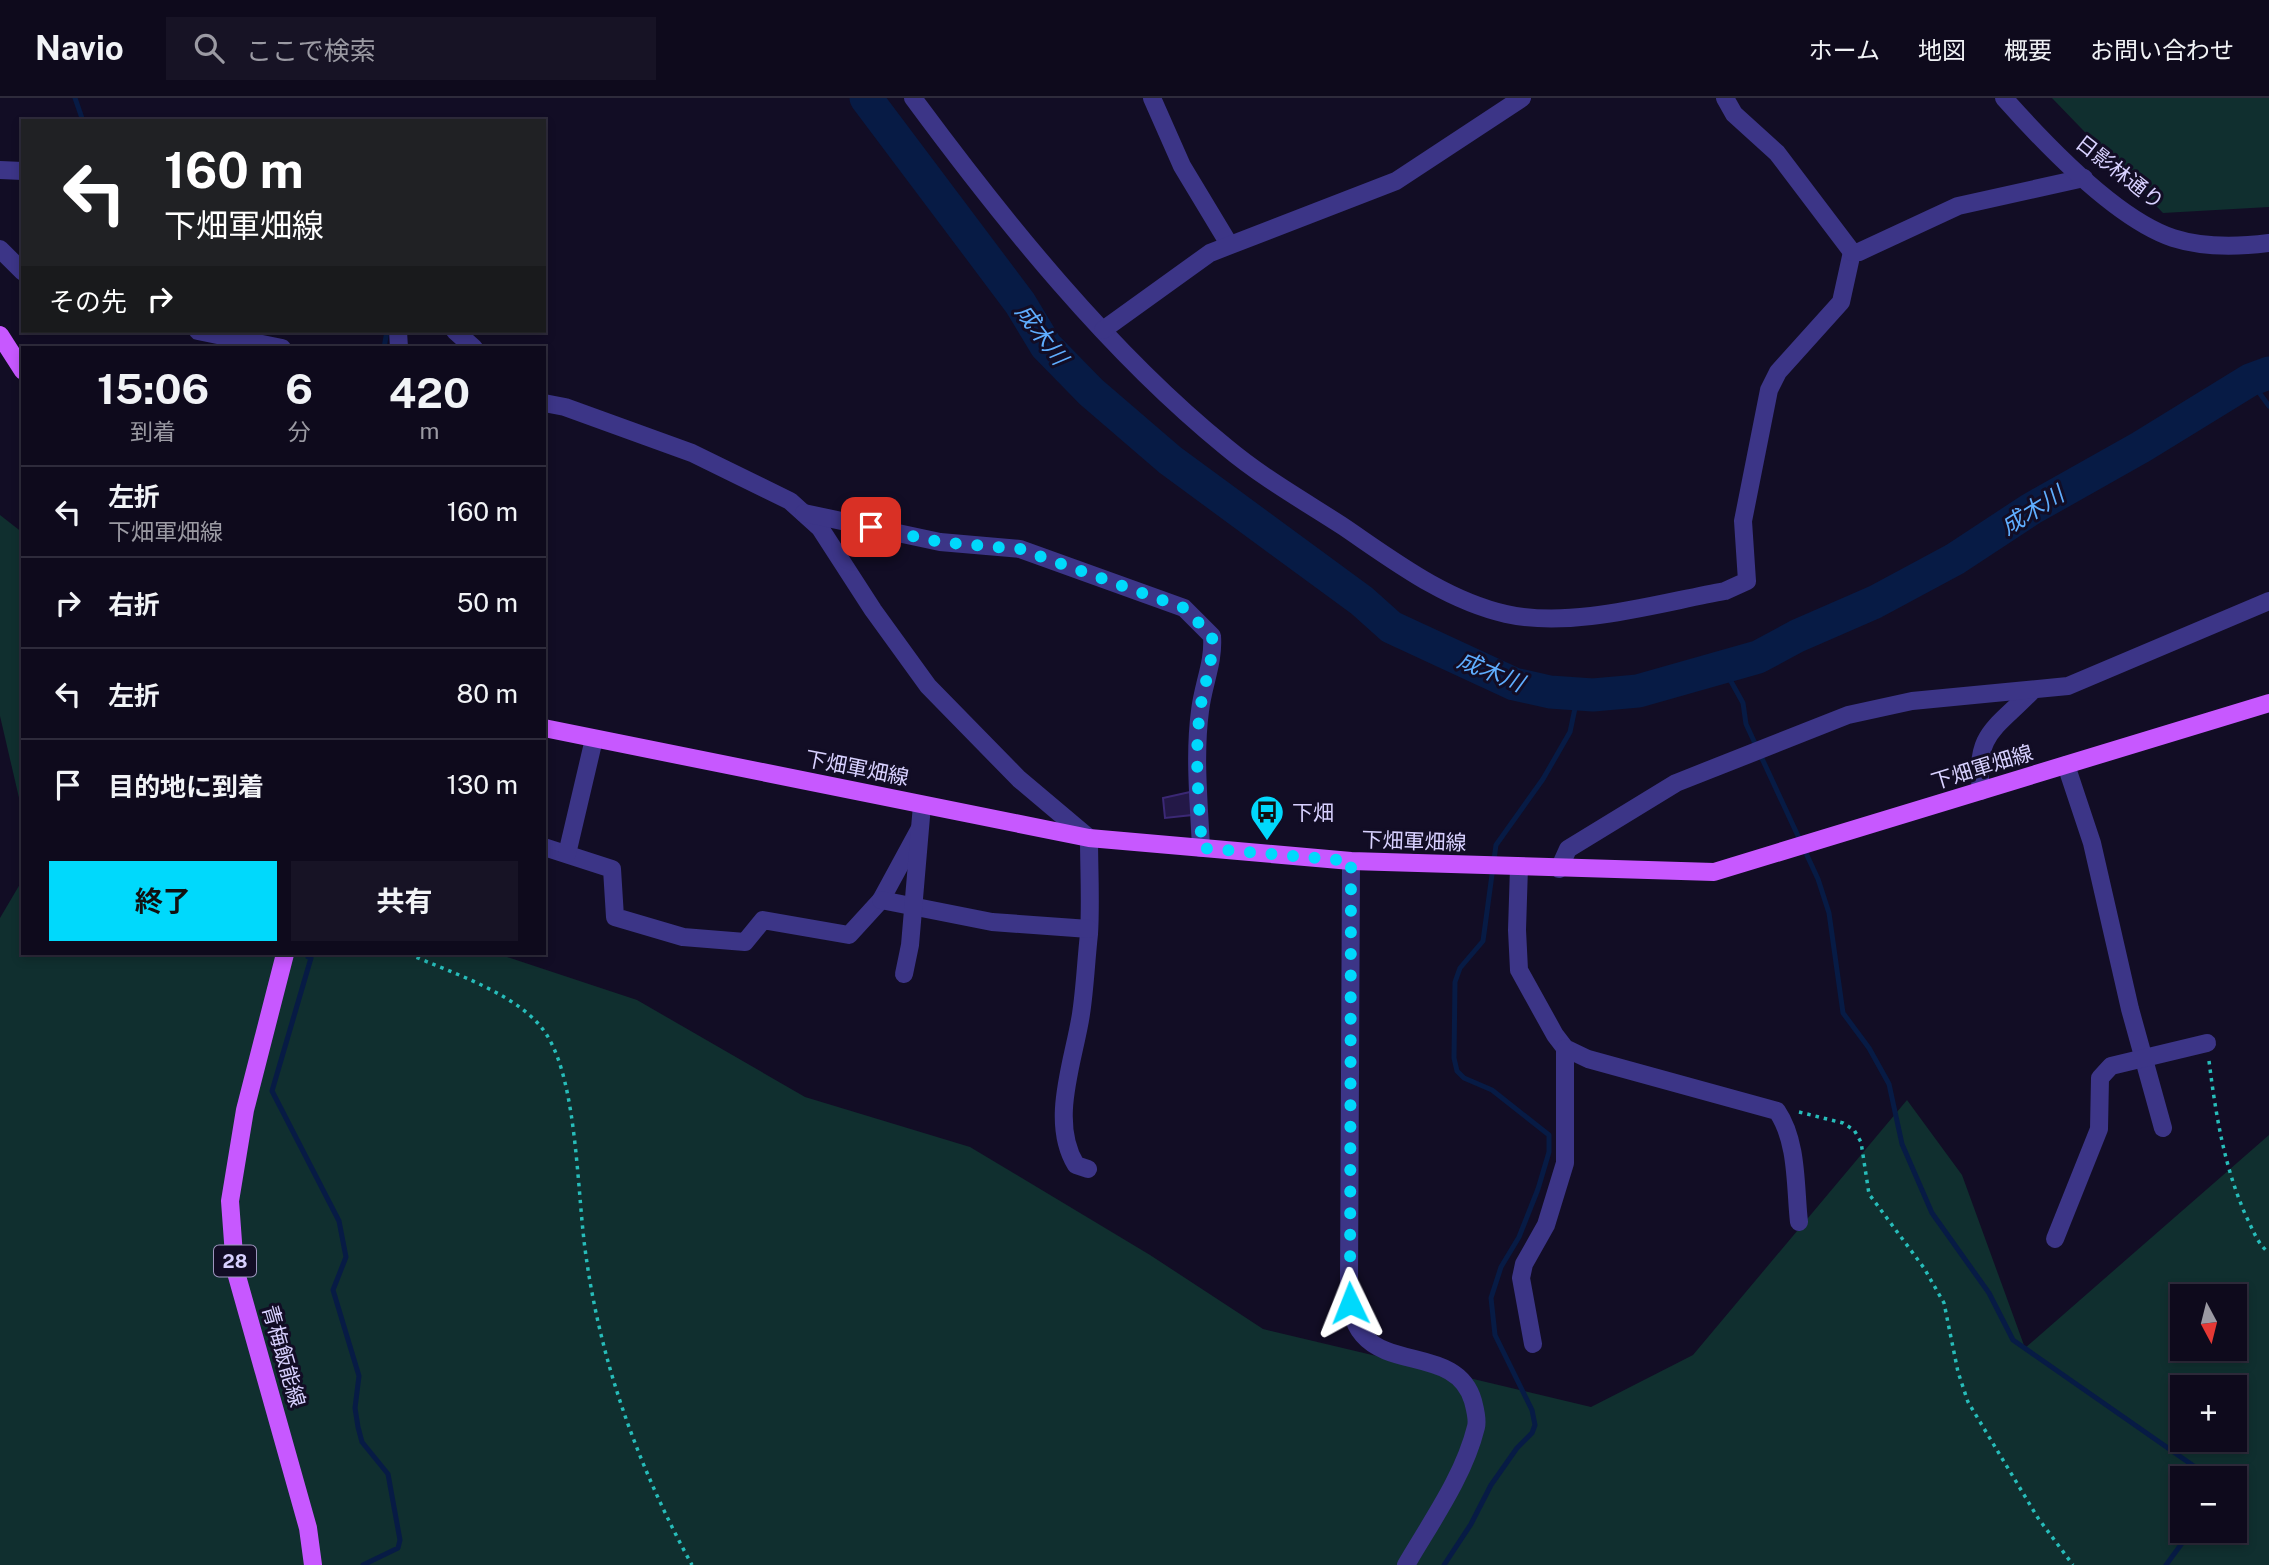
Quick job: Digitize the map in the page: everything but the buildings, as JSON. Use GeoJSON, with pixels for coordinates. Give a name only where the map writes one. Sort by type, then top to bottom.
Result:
{"type":"FeatureCollection","features":[{"type":"Feature","properties":{"kind":"main road"},"geometry":{"type":"LineString","coordinates":[[0,335],[21,368]]}},
{"type":"Feature","properties":{"kind":"main road","name":"下畑軍畑線"},"geometry":{"type":"LineString","coordinates":[[546,728],[1089,838],[1351,861],[1714,872],[2269,703]]}},
{"type":"Feature","properties":{"kind":"main road","name":"青梅飯能線"},"geometry":{"type":"LineString","coordinates":[[285,955],[245,1110],[230,1201],[235,1269],[308,1528],[313,1565]]}},
{"type":"Feature","properties":{"kind":"street"},"geometry":{"type":"LineString","coordinates":[[914,98],[1049,268],[1103,330],[1157,387],[1233,453],[1443,591],[1506,614],[1564,619],[1725,591],[1747,581],[1743,521],[1769,390],[1778,372],[1841,302],[1852,252],[1777,153],[1734,114],[1726,98]]}},
{"type":"Feature","properties":{"kind":"street"},"geometry":{"type":"LineString","coordinates":[[1152,98],[1182,166],[1229,244]]}},
{"type":"Feature","properties":{"kind":"street"},"geometry":{"type":"LineString","coordinates":[[1103,330],[1194,263],[1229,244],[1396,181],[1522,98]]}},
{"type":"Feature","properties":{"kind":"street","name":"日影林通り"},"geometry":{"type":"LineString","coordinates":[[2004,98],[2084,177],[2140,222],[2172,238],[2209,246],[2269,243]]}},
{"type":"Feature","properties":{"kind":"street"},"geometry":{"type":"LineString","coordinates":[[0,170],[21,171]]}},
{"type":"Feature","properties":{"kind":"street"},"geometry":{"type":"LineString","coordinates":[[1852,252],[1859,252],[1958,206],[2084,177]]}},
{"type":"Feature","properties":{"kind":"street"},"geometry":{"type":"LineString","coordinates":[[0,249],[21,270]]}},
{"type":"Feature","properties":{"kind":"street"},"geometry":{"type":"LineString","coordinates":[[208,333],[272,346]]}},
{"type":"Feature","properties":{"kind":"street"},"geometry":{"type":"LineString","coordinates":[[457,333],[472,346]]}},
{"type":"Feature","properties":{"kind":"street"},"geometry":{"type":"LineString","coordinates":[[546,403],[565,407],[692,453],[790,501],[820,528],[873,610],[928,686],[1019,779],[1089,838],[1089,929],[1082,1012],[1065,1101],[1064,1134],[1068,1152],[1076,1165],[1088,1169]]}},
{"type":"Feature","properties":{"kind":"street"},"geometry":{"type":"LineString","coordinates":[[802,512],[940,542],[1020,549],[1184,608],[1212,636],[1213,657],[1200,710],[1197,768],[1202,848]]}},
{"type":"Feature","properties":{"kind":"street"},"geometry":{"type":"LineString","coordinates":[[1559,869],[1568,849],[1676,783],[1836,720],[1912,701],[2068,686],[2090,679],[2269,601]]}},
{"type":"Feature","properties":{"kind":"street"},"geometry":{"type":"LineString","coordinates":[[1981,791],[1981,747],[1991,731],[2033,690]]}},
{"type":"Feature","properties":{"kind":"street"},"geometry":{"type":"LineString","coordinates":[[567,854],[594,738]]}},
{"type":"Feature","properties":{"kind":"street"},"geometry":{"type":"LineString","coordinates":[[2066,765],[2092,843],[2130,1009],[2146,1058],[2163,1128]]}},
{"type":"Feature","properties":{"kind":"street"},"geometry":{"type":"LineString","coordinates":[[904,974],[922,805]]}},
{"type":"Feature","properties":{"kind":"street"},"geometry":{"type":"LineString","coordinates":[[546,849],[612,869],[615,917],[683,937],[745,942],[763,920],[849,935],[881,901],[919,830]]}},
{"type":"Feature","properties":{"kind":"street"},"geometry":{"type":"LineString","coordinates":[[1351,861],[1349,1285],[1354,1322],[1364,1337],[1376,1345],[1444,1367],[1462,1382],[1476,1410],[1476,1425],[1460,1467],[1406,1565]]}},
{"type":"Feature","properties":{"kind":"street"},"geometry":{"type":"LineString","coordinates":[[1519,867],[1519,970],[1539,1010],[1565,1048],[1588,1059],[1777,1111],[1787,1127],[1790,1141],[1799,1222]]}},
{"type":"Feature","properties":{"kind":"street"},"geometry":{"type":"LineString","coordinates":[[881,901],[992,922],[1089,929]]}},
{"type":"Feature","properties":{"kind":"street"},"geometry":{"type":"LineString","coordinates":[[2055,1239],[2099,1129],[2100,1078],[2111,1066],[2207,1044]]}},
{"type":"Feature","properties":{"kind":"street"},"geometry":{"type":"LineString","coordinates":[[1533,1344],[1521,1278],[1524,1264],[1546,1225],[1565,1163],[1565,1048]]}},
{"type":"Feature","properties":{"kind":"path"},"geometry":{"type":"LineString","coordinates":[[411,955],[514,1002],[548,1036],[564,1083],[586,1256],[601,1335],[642,1466],[692,1565]]}},
{"type":"Feature","properties":{"kind":"path"},"geometry":{"type":"LineString","coordinates":[[2207,1044],[2218,1132],[2230,1179],[2260,1245],[2269,1253]]}},
{"type":"Feature","properties":{"kind":"path"},"geometry":{"type":"LineString","coordinates":[[1777,1111],[1815,1114],[1854,1130],[1861,1142],[1869,1194],[1924,1268],[1944,1303],[1958,1372],[1968,1402],[2038,1518],[2073,1565]]}},
{"type":"Feature","properties":{"kind":"green space"},"geometry":{"type":"Polygon","coordinates":[[[2052,98],[2269,98],[2269,207],[2163,213],[2052,98]]]}},
{"type":"Feature","properties":{"kind":"green space"},"geometry":{"type":"Polygon","coordinates":[[[0,515],[21,531],[21,806],[0,716],[0,515]]]}},
{"type":"Feature","properties":{"kind":"green space"},"geometry":{"type":"Polygon","coordinates":[[[21,882],[21,955],[501,955],[637,1000],[805,1097],[970,1147],[1150,1255],[1263,1329],[1591,1407],[1693,1355],[1907,1100],[1962,1175],[2025,1348],[2269,1135],[2269,1565],[0,1565],[0,918],[21,882]]]}},
{"type":"Feature","properties":{"kind":"waterway"},"geometry":{"type":"LineString","coordinates":[[75,98],[82,119]]}},
{"type":"Feature","properties":{"kind":"waterway","name":"成木川"},"geometry":{"type":"LineString","coordinates":[[866,98],[1020,303],[1046,346],[1091,392],[1170,460],[1362,601],[1391,627],[1514,684],[1550,692],[1593,695],[1638,691],[1758,657],[1797,636],[1875,602],[1955,559],[2031,509],[2141,447],[2250,380],[2269,373]]}},
{"type":"Feature","properties":{"kind":"waterway"},"geometry":{"type":"LineString","coordinates":[[384,346],[387,333]]}},
{"type":"Feature","properties":{"kind":"waterway"},"geometry":{"type":"LineString","coordinates":[[2250,380],[2269,406]]}},
{"type":"Feature","properties":{"kind":"waterway"},"geometry":{"type":"LineString","coordinates":[[1723,667],[1743,703],[1746,724],[1818,879],[1829,913],[1843,1013],[1869,1048],[1889,1084],[1902,1144],[1932,1213],[1989,1293],[2013,1340],[2194,1466]]}},
{"type":"Feature","properties":{"kind":"waterway"},"geometry":{"type":"LineString","coordinates":[[1444,1565],[1471,1524],[1491,1485],[1517,1448],[1532,1433],[1535,1425],[1532,1410],[1495,1335],[1491,1298],[1501,1267],[1519,1237],[1549,1152],[1549,1135],[1492,1090],[1464,1078],[1457,1071],[1454,1058],[1455,982],[1460,968],[1483,941],[1496,845],[1543,779],[1570,732],[1578,694]]}},
{"type":"Feature","properties":{"kind":"waterway"},"geometry":{"type":"LineString","coordinates":[[308,957],[311,958],[272,1091],[339,1221],[346,1257],[333,1290],[359,1376],[355,1408],[358,1427],[362,1442],[388,1474],[400,1540],[398,1548],[363,1565]]}},
{"type":"Feature","properties":{"kind":"waterway"},"geometry":{"type":"LineString","coordinates":[[2166,1565],[2182,1543]]}},
{"type":"Feature","properties":{"kind":"place","name":"下畑"},"geometry":{"type":"Point","coordinates":[1267,842]}},
{"type":"Feature","properties":{"kind":"route"},"geometry":{"type":"LineString","coordinates":[[871,527],[940,542],[1020,549],[1184,608],[1212,636],[1213,657],[1200,710],[1197,768],[1202,848],[1351,861],[1350,1303]]}}]}
